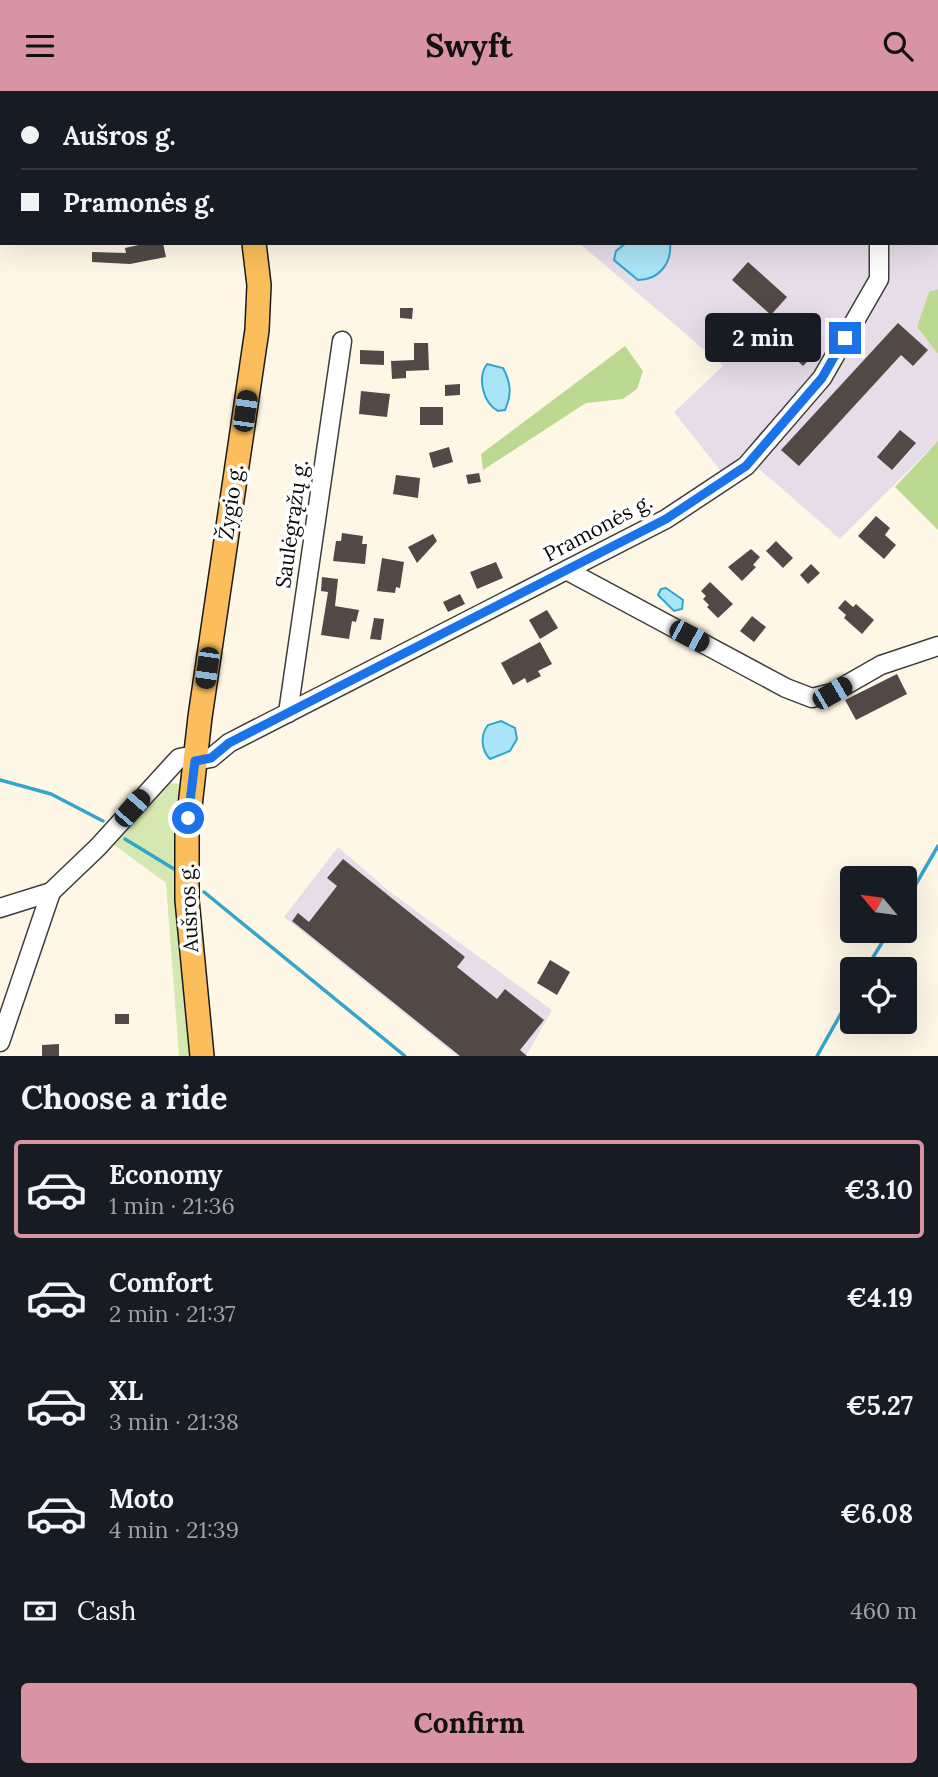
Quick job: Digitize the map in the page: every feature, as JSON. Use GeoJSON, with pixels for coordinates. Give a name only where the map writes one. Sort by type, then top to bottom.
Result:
{"type":"FeatureCollection","features":[{"type":"Feature","properties":{"kind":"main road","name":"Žygio g."},"geometry":{"type":"LineString","coordinates":[[195,758],[257,330],[259,285],[254,245]]}},
{"type":"Feature","properties":{"kind":"main road","name":"Aušros g."},"geometry":{"type":"LineString","coordinates":[[195,758],[187,833],[187,900],[202,1056]]}},
{"type":"Feature","properties":{"kind":"street","name":"Pramonės g."},"geometry":{"type":"LineString","coordinates":[[195,758],[211,758],[229,743],[568,571],[666,519],[746,466],[822,378],[879,279],[879,245]]}},
{"type":"Feature","properties":{"kind":"street","name":"Saulėgrąžų g."},"geometry":{"type":"LineString","coordinates":[[288,713],[342,341]]}},
{"type":"Feature","properties":{"kind":"street"},"geometry":{"type":"LineString","coordinates":[[568,571],[786,688],[812,698],[832,693],[881,665],[938,646]]}},
{"type":"Feature","properties":{"kind":"street"},"geometry":{"type":"LineString","coordinates":[[0,908],[51,892],[98,847],[160,778],[195,758]]}},
{"type":"Feature","properties":{"kind":"street"},"geometry":{"type":"LineString","coordinates":[[0,1042],[51,892]]}},
{"type":"Feature","properties":{"kind":"shaded area"},"geometry":{"type":"Polygon","coordinates":[[[581,245],[938,245],[938,289],[929,293],[917,327],[938,354],[938,441],[840,539],[744,456],[723,474],[674,412],[723,366],[581,245]]]}},
{"type":"Feature","properties":{"kind":"shaded area"},"geometry":{"type":"Polygon","coordinates":[[[338,847],[390,892],[552,1010],[526,1056],[457,1056],[284,917],[338,847]]]}},
{"type":"Feature","properties":{"kind":"green space"},"geometry":{"type":"Polygon","coordinates":[[[938,289],[938,354],[917,327],[929,292],[938,289]]]}},
{"type":"Feature","properties":{"kind":"green space"},"geometry":{"type":"Polygon","coordinates":[[[625,346],[643,371],[637,389],[623,399],[586,403],[483,470],[481,454],[625,346]]]}},
{"type":"Feature","properties":{"kind":"green space"},"geometry":{"type":"Polygon","coordinates":[[[938,441],[938,530],[895,487],[938,441]]]}},
{"type":"Feature","properties":{"kind":"green space"},"geometry":{"type":"Polygon","coordinates":[[[163,784],[180,784],[183,790],[193,1056],[179,1056],[166,883],[110,842],[163,784]]]}},
{"type":"Feature","properties":{"kind":"water"},"geometry":{"type":"Polygon","coordinates":[[[624,245],[670,245],[669,257],[663,269],[652,277],[638,280],[614,260],[616,251],[624,245]]]}},
{"type":"Feature","properties":{"kind":"water"},"geometry":{"type":"Polygon","coordinates":[[[487,364],[503,368],[506,373],[510,394],[505,410],[498,411],[485,396],[482,376],[487,364]]]}},
{"type":"Feature","properties":{"kind":"water"},"geometry":{"type":"Polygon","coordinates":[[[666,588],[683,600],[682,609],[674,611],[658,595],[661,589],[666,588]]]}},
{"type":"Feature","properties":{"kind":"water"},"geometry":{"type":"Polygon","coordinates":[[[501,721],[515,728],[517,739],[510,751],[490,759],[483,747],[484,733],[488,725],[501,721]]]}},
{"type":"Feature","properties":{"kind":"building"},"geometry":{"type":"Polygon","coordinates":[[[163,245],[166,257],[130,264],[92,262],[92,252],[126,253],[125,248],[163,245]]]}},
{"type":"Feature","properties":{"kind":"building"},"geometry":{"type":"Polygon","coordinates":[[[748,262],[787,297],[771,315],[732,280],[748,262]]]}},
{"type":"Feature","properties":{"kind":"building"},"geometry":{"type":"Polygon","coordinates":[[[400,308],[413,308],[412,319],[400,318],[400,308]]]}},
{"type":"Feature","properties":{"kind":"building"},"geometry":{"type":"Polygon","coordinates":[[[898,323],[928,350],[913,366],[901,355],[799,466],[781,450],[898,323]]]}},
{"type":"Feature","properties":{"kind":"building"},"geometry":{"type":"Polygon","coordinates":[[[802,332],[820,349],[803,366],[786,350],[802,332]]]}},
{"type":"Feature","properties":{"kind":"building"},"geometry":{"type":"Polygon","coordinates":[[[414,343],[428,343],[429,370],[406,371],[406,378],[392,379],[391,361],[414,360],[414,343]]]}},
{"type":"Feature","properties":{"kind":"building"},"geometry":{"type":"Polygon","coordinates":[[[360,350],[384,351],[384,365],[360,364],[360,350]]]}},
{"type":"Feature","properties":{"kind":"building"},"geometry":{"type":"Polygon","coordinates":[[[460,384],[460,395],[445,396],[445,385],[460,384]]]}},
{"type":"Feature","properties":{"kind":"building"},"geometry":{"type":"Polygon","coordinates":[[[361,391],[390,394],[387,417],[359,414],[361,391]]]}},
{"type":"Feature","properties":{"kind":"building"},"geometry":{"type":"Polygon","coordinates":[[[420,407],[443,407],[443,425],[420,425],[420,407]]]}},
{"type":"Feature","properties":{"kind":"building"},"geometry":{"type":"Polygon","coordinates":[[[900,430],[916,443],[892,470],[877,457],[900,430]]]}},
{"type":"Feature","properties":{"kind":"building"},"geometry":{"type":"Polygon","coordinates":[[[449,447],[453,462],[433,468],[429,453],[449,447]]]}},
{"type":"Feature","properties":{"kind":"building"},"geometry":{"type":"Polygon","coordinates":[[[479,473],[481,482],[468,484],[466,475],[479,473]]]}},
{"type":"Feature","properties":{"kind":"building"},"geometry":{"type":"Polygon","coordinates":[[[396,475],[420,478],[418,498],[393,494],[396,475]]]}},
{"type":"Feature","properties":{"kind":"building"},"geometry":{"type":"Polygon","coordinates":[[[876,516],[890,528],[885,535],[896,545],[884,559],[858,536],[876,516]]]}},
{"type":"Feature","properties":{"kind":"building"},"geometry":{"type":"Polygon","coordinates":[[[342,533],[363,536],[362,544],[367,544],[365,564],[333,561],[336,541],[341,541],[342,533]]]}},
{"type":"Feature","properties":{"kind":"building"},"geometry":{"type":"Polygon","coordinates":[[[433,534],[437,541],[417,563],[408,547],[433,534]]]}},
{"type":"Feature","properties":{"kind":"building"},"geometry":{"type":"Polygon","coordinates":[[[776,541],[793,558],[783,568],[766,551],[776,541]]]}},
{"type":"Feature","properties":{"kind":"building"},"geometry":{"type":"Polygon","coordinates":[[[751,549],[760,557],[753,565],[756,567],[742,581],[728,567],[751,549]]]}},
{"type":"Feature","properties":{"kind":"building"},"geometry":{"type":"Polygon","coordinates":[[[382,558],[404,562],[400,588],[396,587],[395,593],[377,591],[382,558]]]}},
{"type":"Feature","properties":{"kind":"building"},"geometry":{"type":"Polygon","coordinates":[[[496,562],[503,578],[477,589],[470,572],[496,562]]]}},
{"type":"Feature","properties":{"kind":"building"},"geometry":{"type":"Polygon","coordinates":[[[811,564],[820,573],[808,584],[800,575],[811,564]]]}},
{"type":"Feature","properties":{"kind":"building"},"geometry":{"type":"Polygon","coordinates":[[[322,577],[338,579],[335,606],[359,610],[356,622],[352,621],[349,639],[321,635],[328,592],[321,591],[322,577]]]}},
{"type":"Feature","properties":{"kind":"building"},"geometry":{"type":"Polygon","coordinates":[[[710,582],[733,604],[718,618],[707,607],[709,605],[703,599],[706,596],[701,591],[710,582]]]}},
{"type":"Feature","properties":{"kind":"building"},"geometry":{"type":"Polygon","coordinates":[[[460,594],[465,604],[448,612],[443,602],[460,594]]]}},
{"type":"Feature","properties":{"kind":"building"},"geometry":{"type":"Polygon","coordinates":[[[845,600],[853,607],[856,604],[874,620],[862,634],[844,618],[846,615],[838,608],[845,600]]]}},
{"type":"Feature","properties":{"kind":"building"},"geometry":{"type":"Polygon","coordinates":[[[547,610],[558,628],[540,639],[529,620],[547,610]]]}},
{"type":"Feature","properties":{"kind":"building"},"geometry":{"type":"Polygon","coordinates":[[[752,616],[766,627],[754,642],[740,631],[752,616]]]}},
{"type":"Feature","properties":{"kind":"building"},"geometry":{"type":"Polygon","coordinates":[[[374,618],[384,619],[381,640],[370,639],[374,618]]]}},
{"type":"Feature","properties":{"kind":"building"},"geometry":{"type":"Polygon","coordinates":[[[540,642],[552,664],[538,671],[541,676],[527,683],[525,678],[513,685],[501,663],[540,642]]]}},
{"type":"Feature","properties":{"kind":"building"},"geometry":{"type":"Polygon","coordinates":[[[897,674],[907,694],[856,720],[845,700],[897,674]]]}},
{"type":"Feature","properties":{"kind":"building"},"geometry":{"type":"Polygon","coordinates":[[[343,859],[465,957],[457,967],[497,999],[505,989],[544,1020],[520,1050],[527,1056],[460,1056],[292,921],[298,913],[309,922],[337,886],[327,878],[343,859]]]}},
{"type":"Feature","properties":{"kind":"building"},"geometry":{"type":"Polygon","coordinates":[[[550,960],[570,972],[557,995],[537,983],[550,960]]]}},
{"type":"Feature","properties":{"kind":"building"},"geometry":{"type":"Polygon","coordinates":[[[115,1014],[129,1014],[129,1024],[115,1024],[115,1014]]]}},
{"type":"Feature","properties":{"kind":"building"},"geometry":{"type":"Polygon","coordinates":[[[59,1044],[59,1056],[42,1056],[42,1045],[59,1044]]]}},
{"type":"Feature","properties":{"kind":"waterway"},"geometry":{"type":"LineString","coordinates":[[0,780],[51,794],[103,821]]}},
{"type":"Feature","properties":{"kind":"waterway"},"geometry":{"type":"LineString","coordinates":[[125,839],[174,869]]}},
{"type":"Feature","properties":{"kind":"waterway"},"geometry":{"type":"LineString","coordinates":[[917,882],[938,846]]}},
{"type":"Feature","properties":{"kind":"waterway"},"geometry":{"type":"LineString","coordinates":[[204,892],[405,1056]]}},
{"type":"Feature","properties":{"kind":"waterway"},"geometry":{"type":"LineString","coordinates":[[873,957],[882,943]]}},
{"type":"Feature","properties":{"kind":"waterway"},"geometry":{"type":"LineString","coordinates":[[817,1056],[840,1015]]}},
{"type":"Feature","properties":{"kind":"route"},"geometry":{"type":"LineString","coordinates":[[188,818],[195,761],[211,758],[229,743],[666,519],[746,466],[822,378],[845,338]]}}]}
